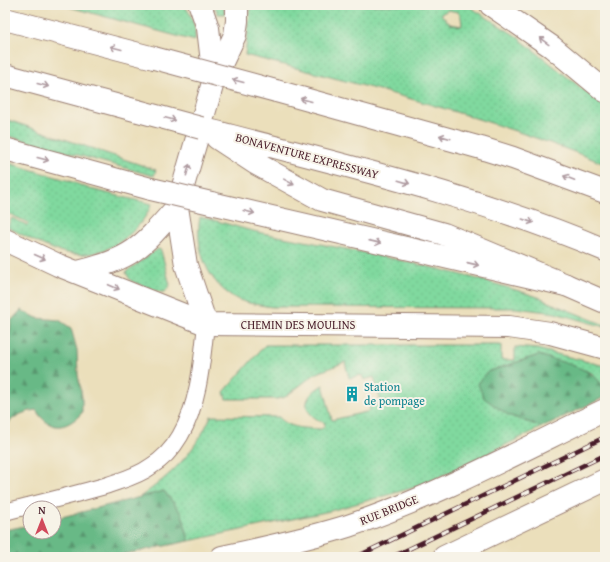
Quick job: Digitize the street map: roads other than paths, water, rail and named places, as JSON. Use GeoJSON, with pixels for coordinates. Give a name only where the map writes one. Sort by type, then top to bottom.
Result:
{"type":"FeatureCollection","features":[{"type":"Feature","properties":{"kind":"main road"},"geometry":{"type":"LineString","coordinates":[[200,5],[208,28],[214,79]]}},
{"type":"Feature","properties":{"kind":"main road"},"geometry":{"type":"LineString","coordinates":[[206,324],[186,265],[177,207],[214,79],[235,35],[237,5]]}},
{"type":"Feature","properties":{"kind":"main road"},"geometry":{"type":"LineString","coordinates":[[491,5],[552,47],[605,91]]}},
{"type":"Feature","properties":{"kind":"main road"},"geometry":{"type":"LineString","coordinates":[[5,19],[276,91],[494,152],[605,192]]}},
{"type":"Feature","properties":{"kind":"main road"},"geometry":{"type":"LineString","coordinates":[[5,75],[201,128],[259,154],[322,200],[444,234],[605,302]]}},
{"type":"Feature","properties":{"kind":"main road"},"geometry":{"type":"LineString","coordinates":[[5,149],[211,203],[566,285]]}},
{"type":"Feature","properties":{"kind":"main road","name":"BONAVENTURE EXPRESSWAY"},"geometry":{"type":"LineString","coordinates":[[259,154],[381,176],[550,228],[605,250]]}},
{"type":"Feature","properties":{"kind":"main road"},"geometry":{"type":"LineString","coordinates":[[78,272],[114,262],[136,250],[148,240],[177,207]]}},
{"type":"Feature","properties":{"kind":"main road","name":"CHEMIN DES MOULINS"},"geometry":{"type":"LineString","coordinates":[[5,240],[78,272],[206,324],[509,327],[550,333],[605,348]]}},
{"type":"Feature","properties":{"kind":"main road","name":"RUE BRIDGE"},"geometry":{"type":"LineString","coordinates":[[222,557],[310,537],[371,518],[410,502],[605,410]]}},
{"type":"Feature","properties":{"kind":"main road"},"geometry":{"type":"LineString","coordinates":[[444,557],[605,480]]}},
{"type":"Feature","properties":{"kind":"lane"},"geometry":{"type":"LineString","coordinates":[[5,512],[91,490],[126,479],[150,468],[168,452],[180,437],[190,412],[200,368],[206,324]]}},
{"type":"Feature","properties":{"kind":"railway"},"geometry":{"type":"LineString","coordinates":[[356,557],[605,437]]}},
{"type":"Feature","properties":{"kind":"railway"},"geometry":{"type":"LineString","coordinates":[[392,557],[605,455]]}},
{"type":"Feature","properties":{"kind":"place","name":"Station de pompage"},"geometry":{"type":"Point","coordinates":[352,394]}}]}
